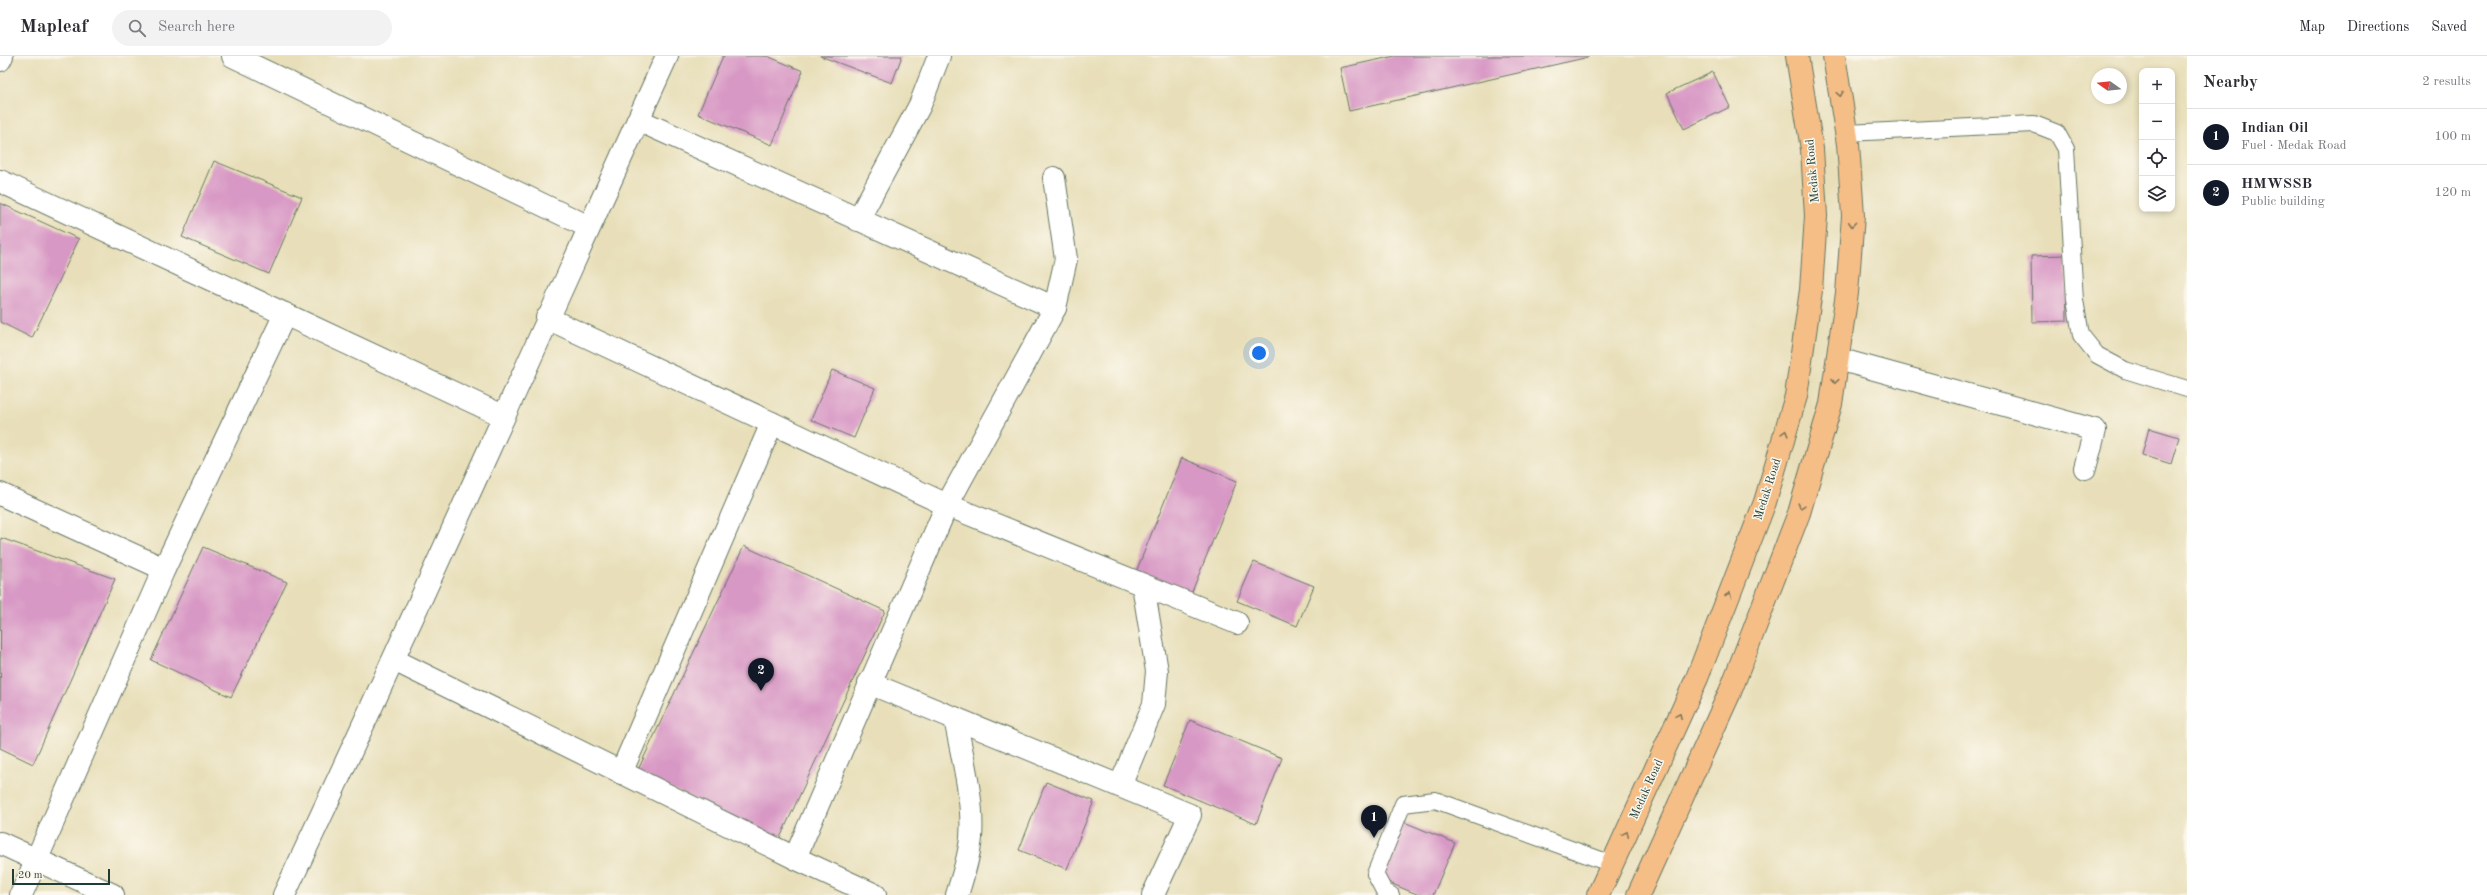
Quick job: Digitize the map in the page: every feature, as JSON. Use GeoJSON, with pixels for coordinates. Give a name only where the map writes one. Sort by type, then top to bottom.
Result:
{"type":"FeatureCollection","features":[{"type":"Feature","properties":{"kind":"main road","name":"Medak Road"},"geometry":{"type":"LineString","coordinates":[[1598,895],[1700,670],[1765,502],[1796,396],[1811,290],[1816,216],[1812,148],[1797,56]]}},
{"type":"Feature","properties":{"kind":"main road"},"geometry":{"type":"LineString","coordinates":[[1638,895],[1730,692],[1799,513],[1831,404],[1847,293],[1853,216],[1846,132],[1834,56]]}},
{"type":"Feature","properties":{"kind":"street"},"geometry":{"type":"LineString","coordinates":[[0,60],[2,56]]}},
{"type":"Feature","properties":{"kind":"street"},"geometry":{"type":"LineString","coordinates":[[233,56],[589,227]]}},
{"type":"Feature","properties":{"kind":"street"},"geometry":{"type":"LineString","coordinates":[[284,895],[394,660],[502,416],[667,56]]}},
{"type":"Feature","properties":{"kind":"street"},"geometry":{"type":"LineString","coordinates":[[858,220],[920,105],[939,56]]}},
{"type":"Feature","properties":{"kind":"street"},"geometry":{"type":"LineString","coordinates":[[638,120],[1055,308]]}},
{"type":"Feature","properties":{"kind":"street"},"geometry":{"type":"LineString","coordinates":[[794,858],[947,505],[1055,308],[1066,259],[1054,178]]}},
{"type":"Feature","properties":{"kind":"street"},"geometry":{"type":"LineString","coordinates":[[0,181],[502,416]]}},
{"type":"Feature","properties":{"kind":"street"},"geometry":{"type":"LineString","coordinates":[[21,895],[164,569],[285,314]]}},
{"type":"Feature","properties":{"kind":"street"},"geometry":{"type":"LineString","coordinates":[[547,318],[947,505],[1237,623]]}},
{"type":"Feature","properties":{"kind":"street"},"geometry":{"type":"LineString","coordinates":[[1838,359],[2095,430],[2085,468]]}},
{"type":"Feature","properties":{"kind":"street"},"geometry":{"type":"LineString","coordinates":[[621,772],[772,424]]}},
{"type":"Feature","properties":{"kind":"street"},"geometry":{"type":"LineString","coordinates":[[0,494],[164,569]]}},
{"type":"Feature","properties":{"kind":"street"},"geometry":{"type":"LineString","coordinates":[[1120,786],[1154,704],[1157,671],[1142,585]]}},
{"type":"Feature","properties":{"kind":"street"},"geometry":{"type":"LineString","coordinates":[[394,660],[794,858],[876,895]]}},
{"type":"Feature","properties":{"kind":"street"},"geometry":{"type":"LineString","coordinates":[[869,683],[1190,815],[1153,895]]}},
{"type":"Feature","properties":{"kind":"street"},"geometry":{"type":"LineString","coordinates":[[955,718],[970,807],[971,837],[968,862],[957,895]]}},
{"type":"Feature","properties":{"kind":"street"},"geometry":{"type":"LineString","coordinates":[[0,843],[113,895]]}},
{"type":"Feature","properties":{"kind":"lane"},"geometry":{"type":"LineString","coordinates":[[1846,132],[2034,124],[2057,133],[2066,149],[2075,300],[2081,335],[2097,355],[2125,370],[2187,389]]}},
{"type":"Feature","properties":{"kind":"lane"},"geometry":{"type":"LineString","coordinates":[[1391,895],[1384,891],[1375,874],[1403,804],[1435,800],[1612,864]]}},
{"type":"Feature","properties":{"kind":"building"},"geometry":{"type":"Polygon","coordinates":[[[723,56],[767,56],[803,71],[772,145],[698,114],[723,56]]]}},
{"type":"Feature","properties":{"kind":"building"},"geometry":{"type":"Polygon","coordinates":[[[820,56],[902,56],[892,83],[820,56]]]}},
{"type":"Feature","properties":{"kind":"building"},"geometry":{"type":"Polygon","coordinates":[[[1395,56],[1589,57],[1349,111],[1340,68],[1395,56]]]}},
{"type":"Feature","properties":{"kind":"building"},"geometry":{"type":"Polygon","coordinates":[[[1713,72],[1730,107],[1684,129],[1667,93],[1713,72]]]}},
{"type":"Feature","properties":{"kind":"building"},"geometry":{"type":"Polygon","coordinates":[[[214,161],[302,197],[269,274],[182,237],[214,161]]]}},
{"type":"Feature","properties":{"kind":"building"},"geometry":{"type":"Polygon","coordinates":[[[0,203],[79,239],[32,338],[0,322],[0,203]]]}},
{"type":"Feature","properties":{"kind":"building"},"geometry":{"type":"Polygon","coordinates":[[[2066,255],[2067,321],[2032,322],[2031,256],[2066,255]]]}},
{"type":"Feature","properties":{"kind":"building"},"geometry":{"type":"Polygon","coordinates":[[[832,370],[875,388],[854,438],[811,420],[832,370]]]}},
{"type":"Feature","properties":{"kind":"building"},"geometry":{"type":"Polygon","coordinates":[[[2149,428],[2179,437],[2171,464],[2142,455],[2149,428]]]}},
{"type":"Feature","properties":{"kind":"building"},"geometry":{"type":"Polygon","coordinates":[[[1182,458],[1237,481],[1191,594],[1136,572],[1182,458]]]}},
{"type":"Feature","properties":{"kind":"building"},"geometry":{"type":"Polygon","coordinates":[[[1,538],[115,579],[33,764],[0,748],[1,538]]]}},
{"type":"Feature","properties":{"kind":"building"},"geometry":{"type":"Polygon","coordinates":[[[744,546],[885,611],[779,840],[637,772],[744,546]]]}},
{"type":"Feature","properties":{"kind":"building"},"geometry":{"type":"Polygon","coordinates":[[[203,547],[287,582],[231,697],[151,660],[203,547]]]}},
{"type":"Feature","properties":{"kind":"building"},"geometry":{"type":"Polygon","coordinates":[[[1254,562],[1314,586],[1297,626],[1237,601],[1254,562]]]}},
{"type":"Feature","properties":{"kind":"building"},"geometry":{"type":"Polygon","coordinates":[[[1190,720],[1282,758],[1256,824],[1163,785],[1190,720]]]}},
{"type":"Feature","properties":{"kind":"building"},"geometry":{"type":"Polygon","coordinates":[[[1046,782],[1094,801],[1067,869],[1019,850],[1046,782]]]}},
{"type":"Feature","properties":{"kind":"building"},"geometry":{"type":"Polygon","coordinates":[[[1404,822],[1455,843],[1433,895],[1419,895],[1380,879],[1404,822]]]}},
{"type":"Feature","properties":{"kind":"place","name":"HMWSSB"},"geometry":{"type":"Point","coordinates":[761,691]}},
{"type":"Feature","properties":{"kind":"place","name":"Indian Oil"},"geometry":{"type":"Point","coordinates":[1374,838]}}]}
